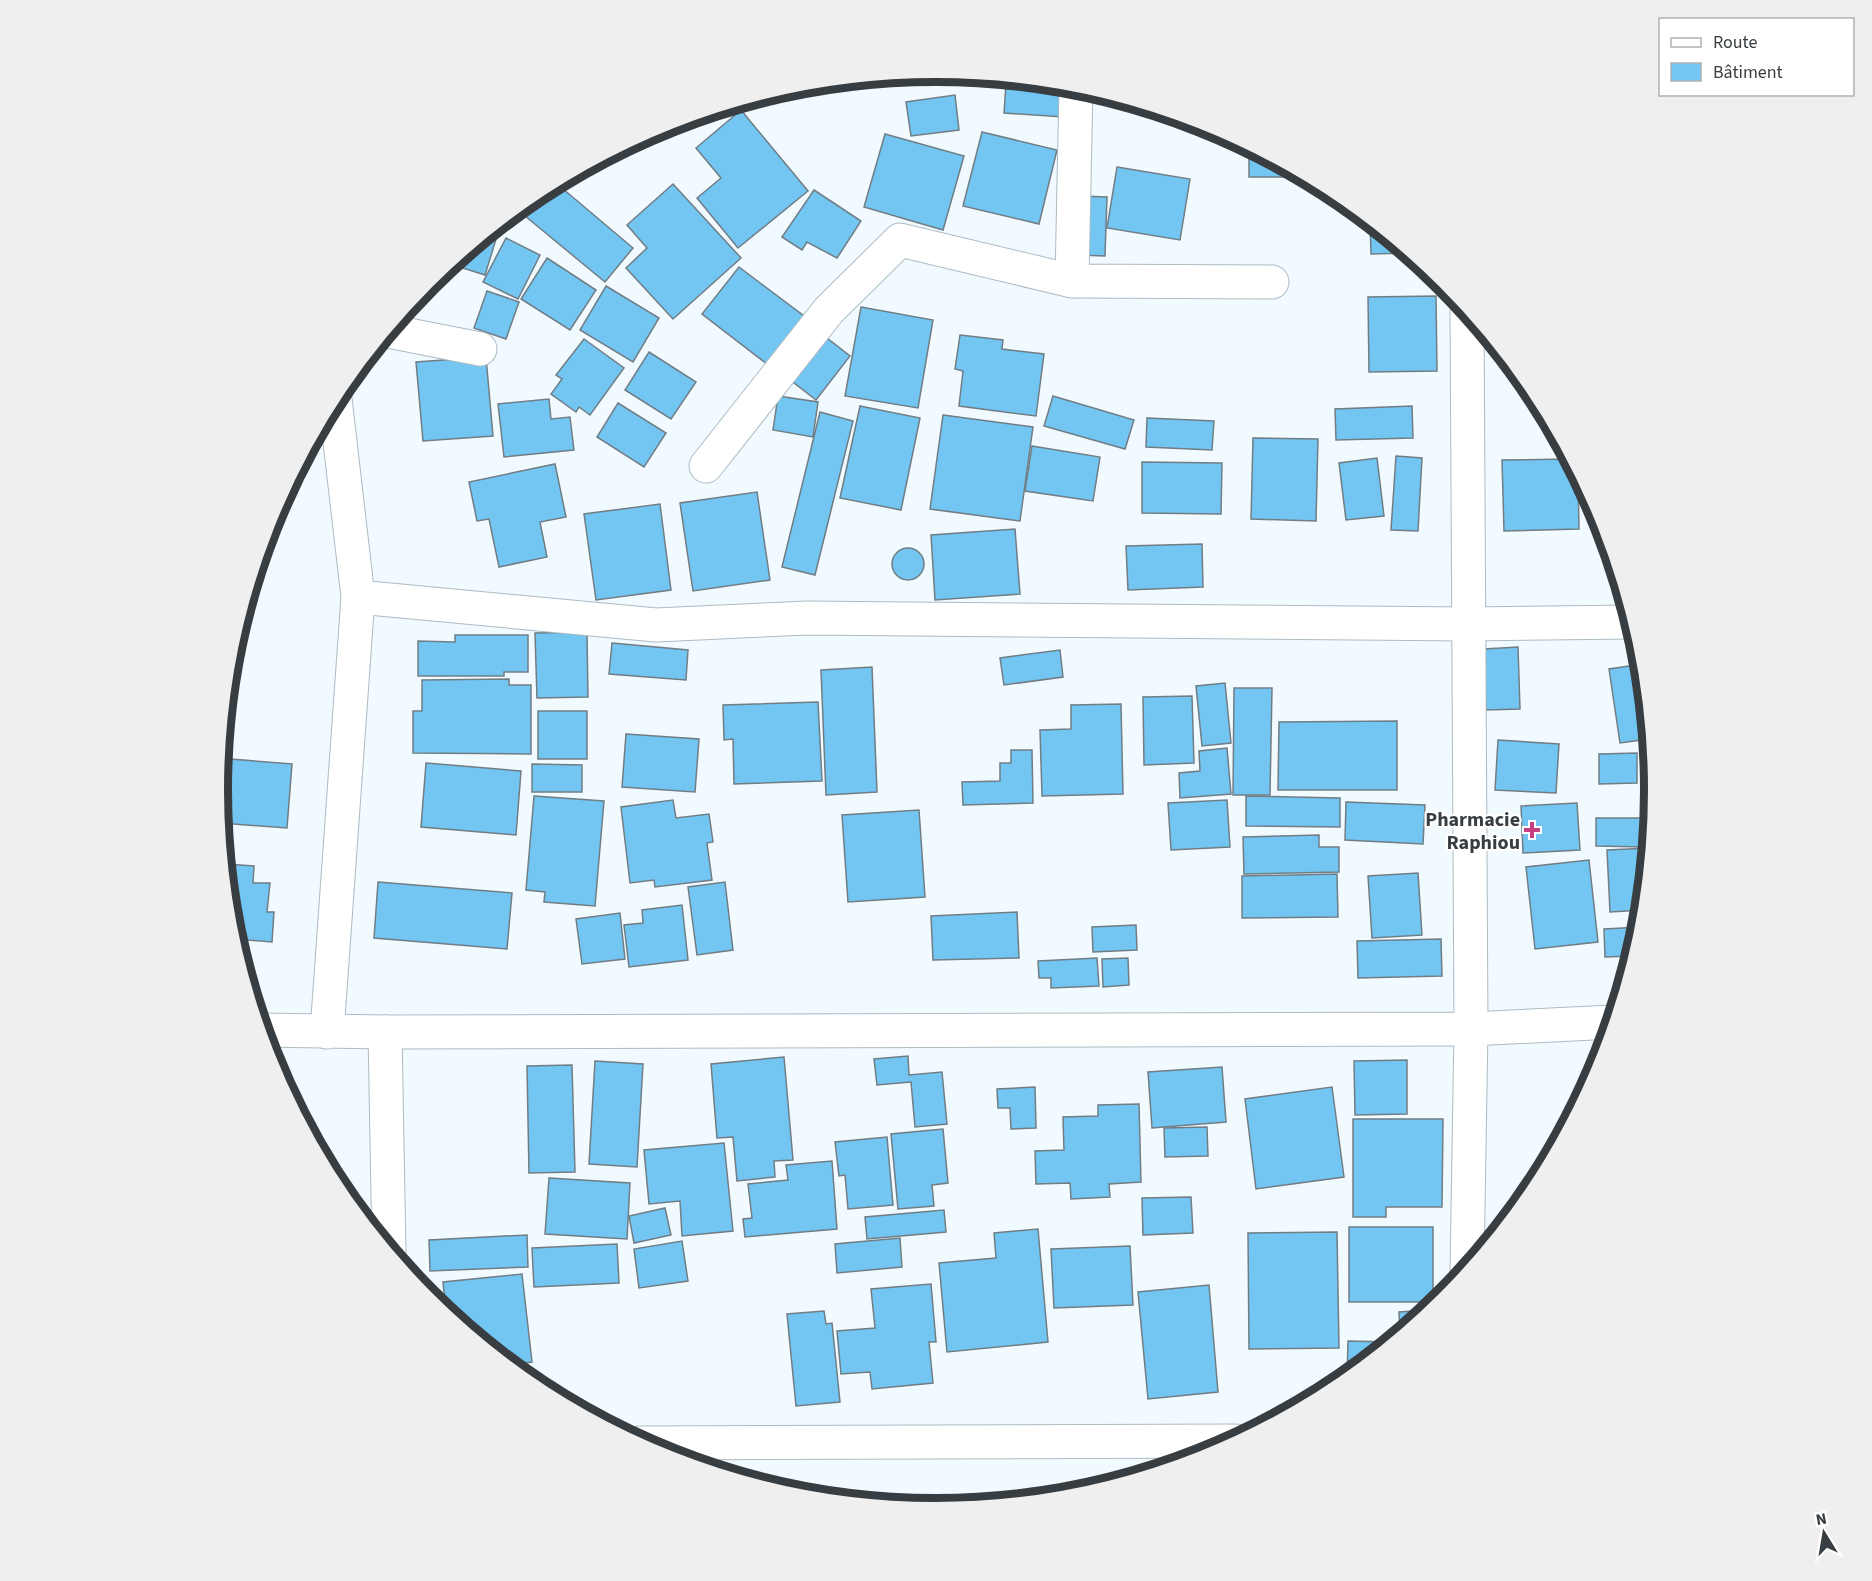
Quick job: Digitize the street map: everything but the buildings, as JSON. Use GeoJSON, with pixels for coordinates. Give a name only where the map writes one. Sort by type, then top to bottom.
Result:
{"type":"FeatureCollection","features":[{"type":"Feature","properties":{"kind":"street"},"geometry":{"type":"LineString","coordinates":[[1072,281],[1076,96]]}},
{"type":"Feature","properties":{"kind":"street"},"geometry":{"type":"LineString","coordinates":[[706,466],[829,310],[900,240],[1072,281],[1272,282]]}},
{"type":"Feature","properties":{"kind":"street"},"geometry":{"type":"LineString","coordinates":[[1467,323],[1471,1029],[1467,1258]]}},
{"type":"Feature","properties":{"kind":"street"},"geometry":{"type":"LineString","coordinates":[[397,333],[480,349]]}},
{"type":"Feature","properties":{"kind":"street"},"geometry":{"type":"LineString","coordinates":[[327,1032],[358,597],[337,414]]}},
{"type":"Feature","properties":{"kind":"street"},"geometry":{"type":"LineString","coordinates":[[358,597],[656,625],[807,618],[1467,624],[1623,622]]}},
{"type":"Feature","properties":{"kind":"street"},"geometry":{"type":"LineString","coordinates":[[271,1030],[385,1032],[1471,1029],[1604,1022]]}},
{"type":"Feature","properties":{"kind":"street"},"geometry":{"type":"LineString","coordinates":[[385,1032],[389,1239]]}},
{"type":"Feature","properties":{"kind":"street"},"geometry":{"type":"LineString","coordinates":[[661,1443],[1215,1441]]}},
{"type":"Feature","properties":{"kind":"place","name":"Pharmacie Raphiou"},"geometry":{"type":"Point","coordinates":[1532,830]}}]}
